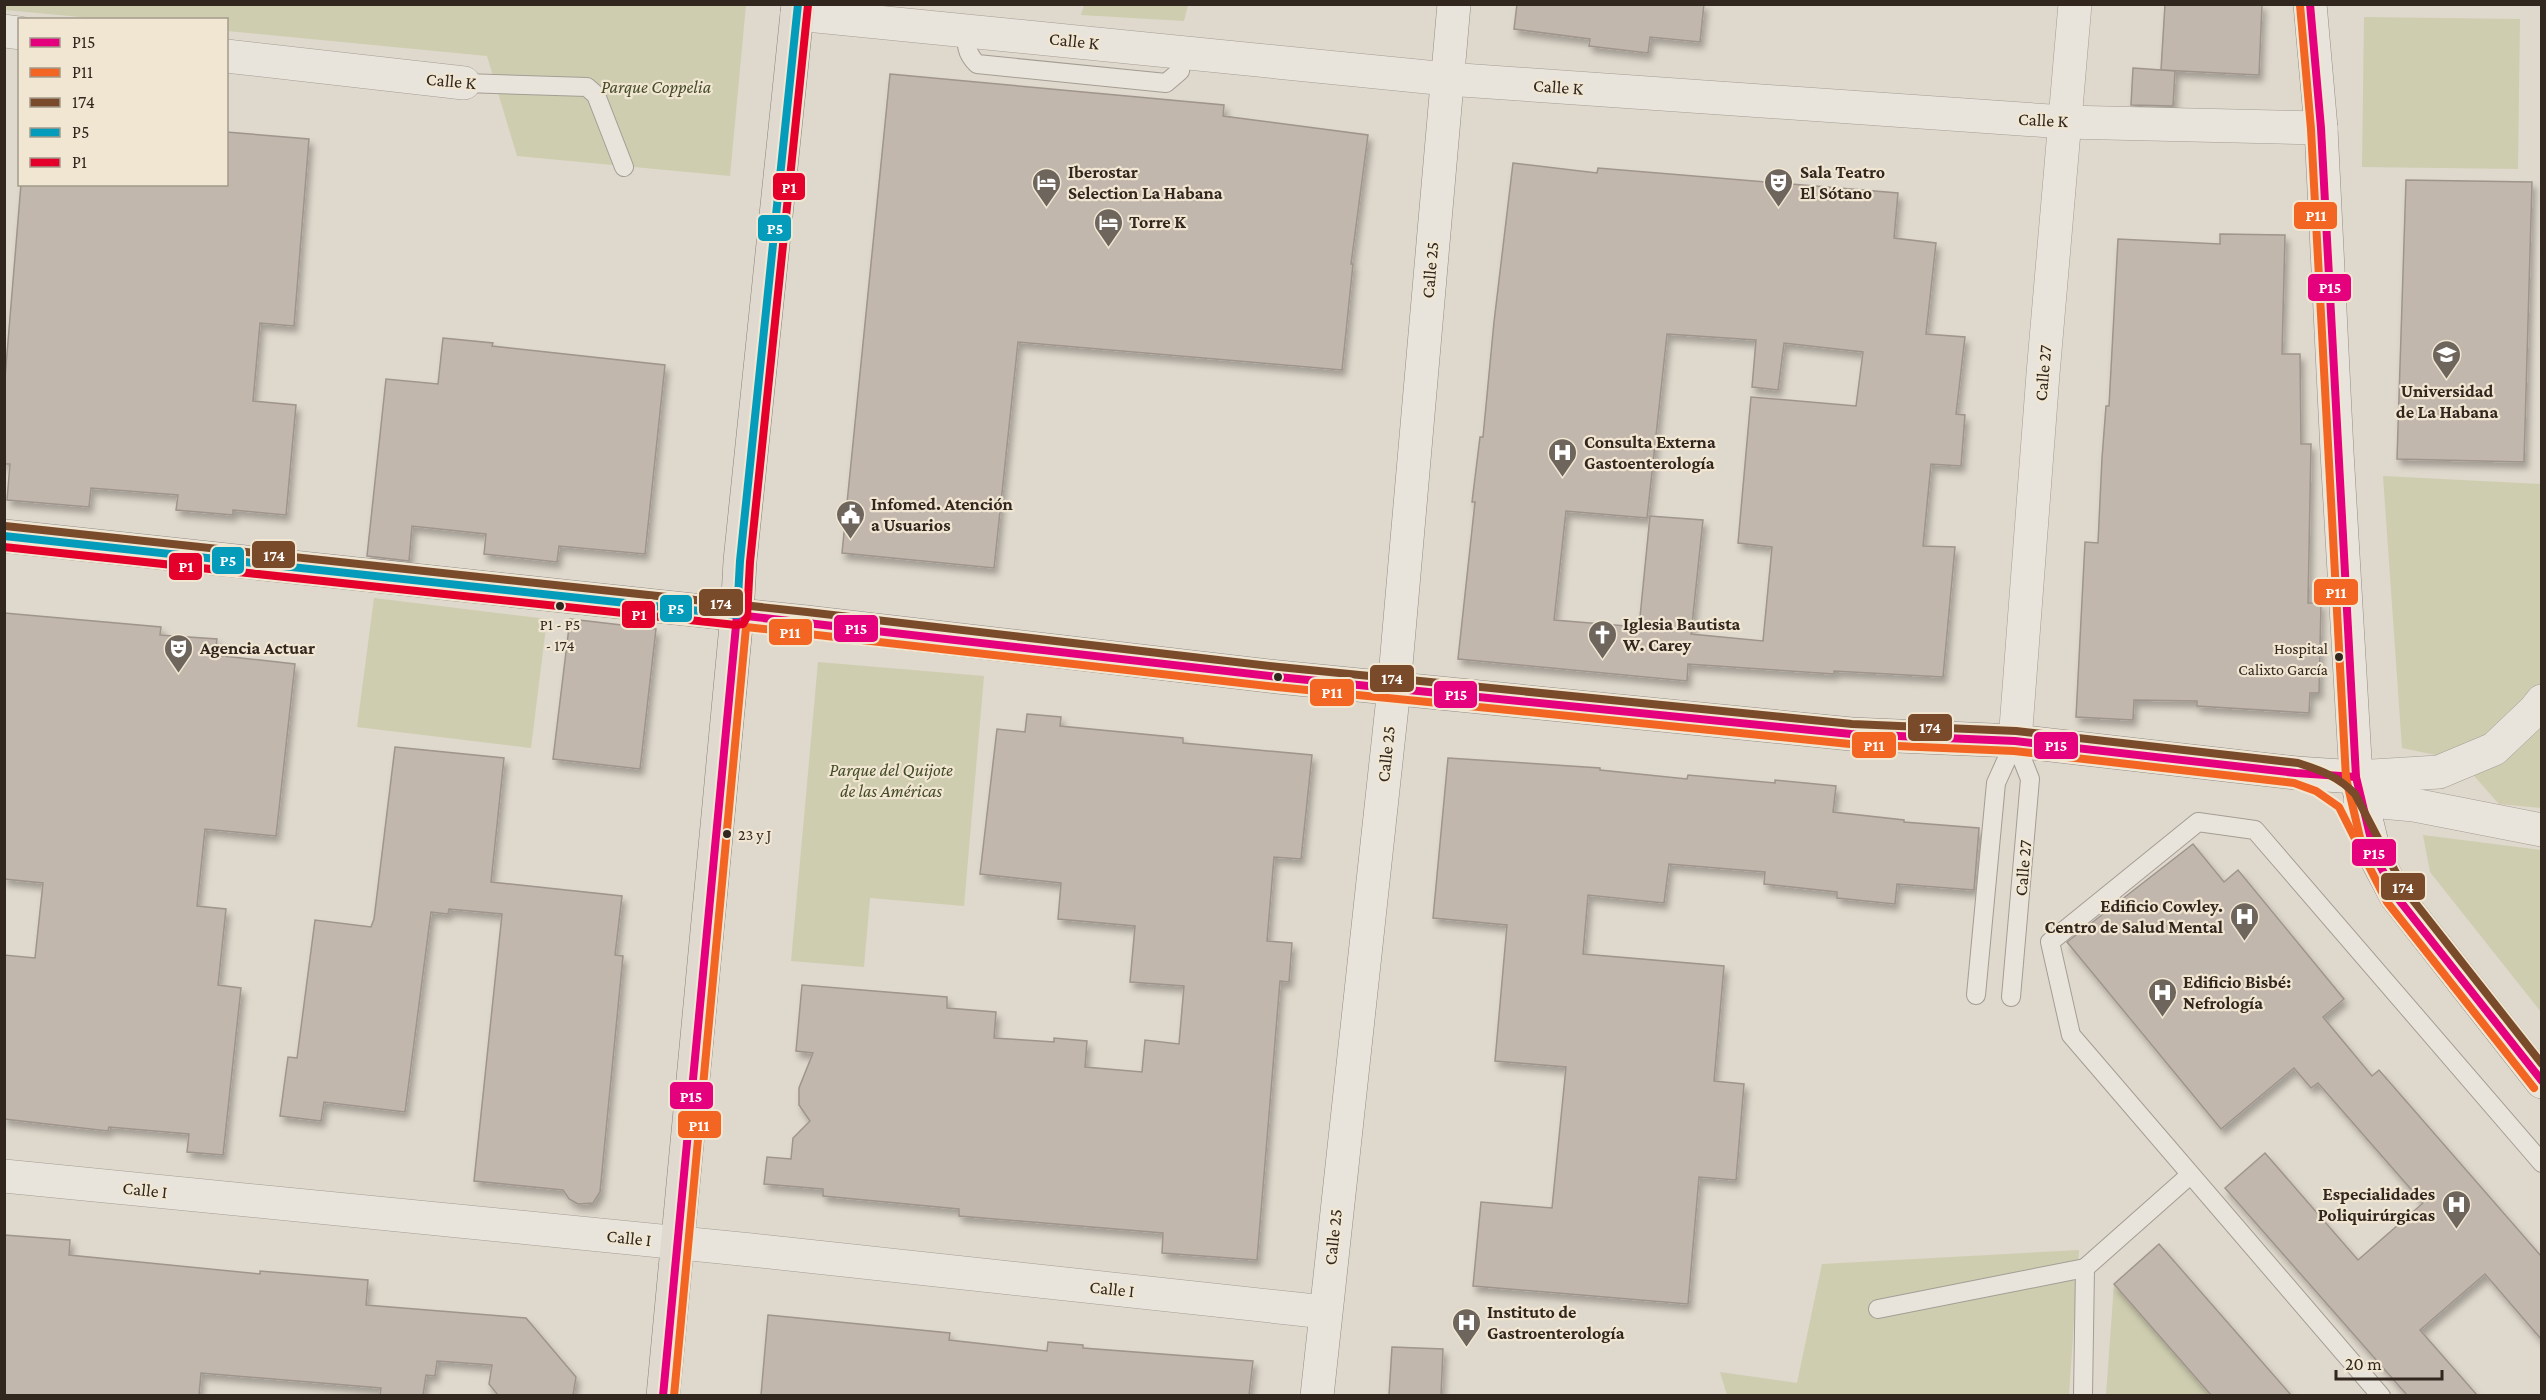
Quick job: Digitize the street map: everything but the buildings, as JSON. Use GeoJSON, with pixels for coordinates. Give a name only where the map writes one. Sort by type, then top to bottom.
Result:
{"type":"FeatureCollection","features":[{"type":"Feature","properties":{"kind":"main road"},"geometry":{"type":"LineString","coordinates":[[663,1395],[737,615],[740,561],[797,9]]}},
{"type":"Feature","properties":{"kind":"street","name":"Calle 25"},"geometry":{"type":"LineString","coordinates":[[1317,1395],[1324,1312],[1394,688],[1454,4]]}},
{"type":"Feature","properties":{"kind":"street","name":"Calle 27"},"geometry":{"type":"LineString","coordinates":[[2015,741],[2075,4]]}},
{"type":"Feature","properties":{"kind":"street"},"geometry":{"type":"LineString","coordinates":[[2310,4],[2321,128],[2338,464],[2358,788],[2375,856]]}},
{"type":"Feature","properties":{"kind":"street","name":"Calle K"},"geometry":{"type":"LineString","coordinates":[[797,9],[967,30],[1447,79],[2065,122],[2321,128]]}},
{"type":"Feature","properties":{"kind":"street","name":"Calle K"},"geometry":{"type":"LineString","coordinates":[[228,56],[464,83]]}},
{"type":"Feature","properties":{"kind":"street"},"geometry":{"type":"LineString","coordinates":[[4,536],[737,615],[1243,673],[1851,734],[2015,741],[2296,772],[2414,805],[2541,830]]}},
{"type":"Feature","properties":{"kind":"street"},"geometry":{"type":"LineString","coordinates":[[2358,788],[2439,772],[2494,749],[2534,711],[2541,701]]}},
{"type":"Feature","properties":{"kind":"street"},"geometry":{"type":"LineString","coordinates":[[2296,772],[2320,781],[2347,800],[2396,896],[2541,1082]]}},
{"type":"Feature","properties":{"kind":"street","name":"Calle I"},"geometry":{"type":"LineString","coordinates":[[4,1176],[677,1243],[1324,1312]]}},
{"type":"Feature","properties":{"kind":"lane","name":"Calle K"},"geometry":{"type":"LineString","coordinates":[[464,83],[587,87],[596,95],[624,166]]}},
{"type":"Feature","properties":{"kind":"lane","name":"Calle 27"},"geometry":{"type":"LineString","coordinates":[[1976,995],[1996,783],[2015,741]]}},
{"type":"Feature","properties":{"kind":"lane","name":"Calle 27"},"geometry":{"type":"LineString","coordinates":[[2011,997],[2030,779],[2015,741]]}},
{"type":"Feature","properties":{"kind":"lane"},"geometry":{"type":"LineString","coordinates":[[2381,1395],[2070,1035],[2050,942],[2198,822],[2255,830],[2541,1163]]}},
{"type":"Feature","properties":{"kind":"lane"},"geometry":{"type":"LineString","coordinates":[[1878,1309],[2085,1268],[2190,1174]]}},
{"type":"Feature","properties":{"kind":"lane"},"geometry":{"type":"LineString","coordinates":[[2083,1395],[2085,1268]]}},
{"type":"Feature","properties":{"kind":"green space"},"geometry":{"type":"Polygon","coordinates":[[[1084,4],[1188,5],[1184,21],[1081,15],[1084,4]]]}},
{"type":"Feature","properties":{"kind":"green space","name":"Parque Coppelia"},"geometry":{"type":"Polygon","coordinates":[[[4,5],[746,5],[730,176],[517,156],[487,56],[228,31],[228,18],[91,18],[5,10],[4,5]]]}},
{"type":"Feature","properties":{"kind":"green space"},"geometry":{"type":"Polygon","coordinates":[[[2364,17],[2520,19],[2518,169],[2362,167],[2364,17]]]}},
{"type":"Feature","properties":{"kind":"green space"},"geometry":{"type":"Polygon","coordinates":[[[2383,476],[2541,484],[2541,808],[2499,804],[2460,760],[2402,748],[2383,476]]]}},
{"type":"Feature","properties":{"kind":"green space"},"geometry":{"type":"Polygon","coordinates":[[[374,598],[547,619],[531,748],[357,727],[374,598]]]}},
{"type":"Feature","properties":{"kind":"green space","name":"Parque del Quijote de las Américas"},"geometry":{"type":"Polygon","coordinates":[[[818,662],[984,676],[964,906],[870,898],[864,967],[791,961],[818,662]]]}},
{"type":"Feature","properties":{"kind":"green space"},"geometry":{"type":"Polygon","coordinates":[[[2423,835],[2541,850],[2541,1012],[2430,872],[2423,835]]]}},
{"type":"Feature","properties":{"kind":"green space"},"geometry":{"type":"Polygon","coordinates":[[[2079,1250],[2069,1395],[1727,1395],[1720,1372],[1797,1383],[1822,1264],[2079,1250]]]}},
{"type":"Feature","properties":{"kind":"green space"},"geometry":{"type":"Polygon","coordinates":[[[2114,1284],[2201,1383],[2211,1395],[2106,1395],[2114,1284]]]}},
{"type":"Feature","properties":{"kind":"transit line","name":"P5"},"geometry":{"type":"LineString","coordinates":[[4,536],[737,615],[740,561],[798,4]]}},
{"type":"Feature","properties":{"kind":"transit line","name":"P15"},"geometry":{"type":"LineString","coordinates":[[2310,4],[2321,128],[2356,777],[2375,856],[2396,896],[2542,1081]]}},
{"type":"Feature","properties":{"kind":"transit line","name":"P1"},"geometry":{"type":"LineString","coordinates":[[4,547],[743,624],[747,617],[750,562],[808,5]]}},
{"type":"Feature","properties":{"kind":"transit line","name":"P11"},"geometry":{"type":"LineString","coordinates":[[2300,5],[2311,129],[2346,778],[2362,846]]}},
{"type":"Feature","properties":{"kind":"transit line","name":"174"},"geometry":{"type":"LineString","coordinates":[[5,526],[807,612],[1279,667],[1852,724],[2016,731],[2298,763],[2329,775],[2355,794],[2405,890],[2542,1064]]}},
{"type":"Feature","properties":{"kind":"transit line","name":"P15"},"geometry":{"type":"LineString","coordinates":[[663,1396],[737,615],[1278,677],[1851,734],[2015,741],[2296,773],[2356,777]]}},
{"type":"Feature","properties":{"kind":"transit line","name":"P11"},"geometry":{"type":"LineString","coordinates":[[674,1396],[746,627],[1277,687],[1850,744],[2014,751],[2294,783],[2316,791],[2339,807],[2387,902],[2534,1088]]}},
{"type":"Feature","properties":{"kind":"place","name":"Iberostar Selection La Habana"},"geometry":{"type":"Point","coordinates":[1047,208]}},
{"type":"Feature","properties":{"kind":"place","name":"Sala Teatro El Sótano"},"geometry":{"type":"Point","coordinates":[1779,208]}},
{"type":"Feature","properties":{"kind":"place","name":"Torre K"},"geometry":{"type":"Point","coordinates":[1108,248]}},
{"type":"Feature","properties":{"kind":"place","name":"Universidad de La Habana"},"geometry":{"type":"Point","coordinates":[2447,380]}},
{"type":"Feature","properties":{"kind":"place","name":"Consulta Externa Gastoenterología"},"geometry":{"type":"Point","coordinates":[1563,478]}},
{"type":"Feature","properties":{"kind":"place","name":"Infomed. Atención a Usuarios"},"geometry":{"type":"Point","coordinates":[850,540]}},
{"type":"Feature","properties":{"kind":"place","name":"P1 - P5 - 174"},"geometry":{"type":"Point","coordinates":[560,606]}},
{"type":"Feature","properties":{"kind":"place","name":"Hospital Calixto García"},"geometry":{"type":"Point","coordinates":[2339,657]}},
{"type":"Feature","properties":{"kind":"place","name":"Iglesia Bautista W. Carey"},"geometry":{"type":"Point","coordinates":[1602,660]}},
{"type":"Feature","properties":{"kind":"place","name":"Agencia Actuar"},"geometry":{"type":"Point","coordinates":[179,674]}},
{"type":"Feature","properties":{"kind":"place","name":"23 y J"},"geometry":{"type":"Point","coordinates":[727,834]}},
{"type":"Feature","properties":{"kind":"place","name":"Edificio Cowley. Centro de Salud Mental"},"geometry":{"type":"Point","coordinates":[2244,942]}},
{"type":"Feature","properties":{"kind":"place","name":"Edificio Bisbé: Nefrología"},"geometry":{"type":"Point","coordinates":[2162,1018]}},
{"type":"Feature","properties":{"kind":"place","name":"Especialidades Poliquirúrgicas"},"geometry":{"type":"Point","coordinates":[2456,1230]}},
{"type":"Feature","properties":{"kind":"place","name":"Instituto de Gastroenterología"},"geometry":{"type":"Point","coordinates":[1466,1348]}}]}
